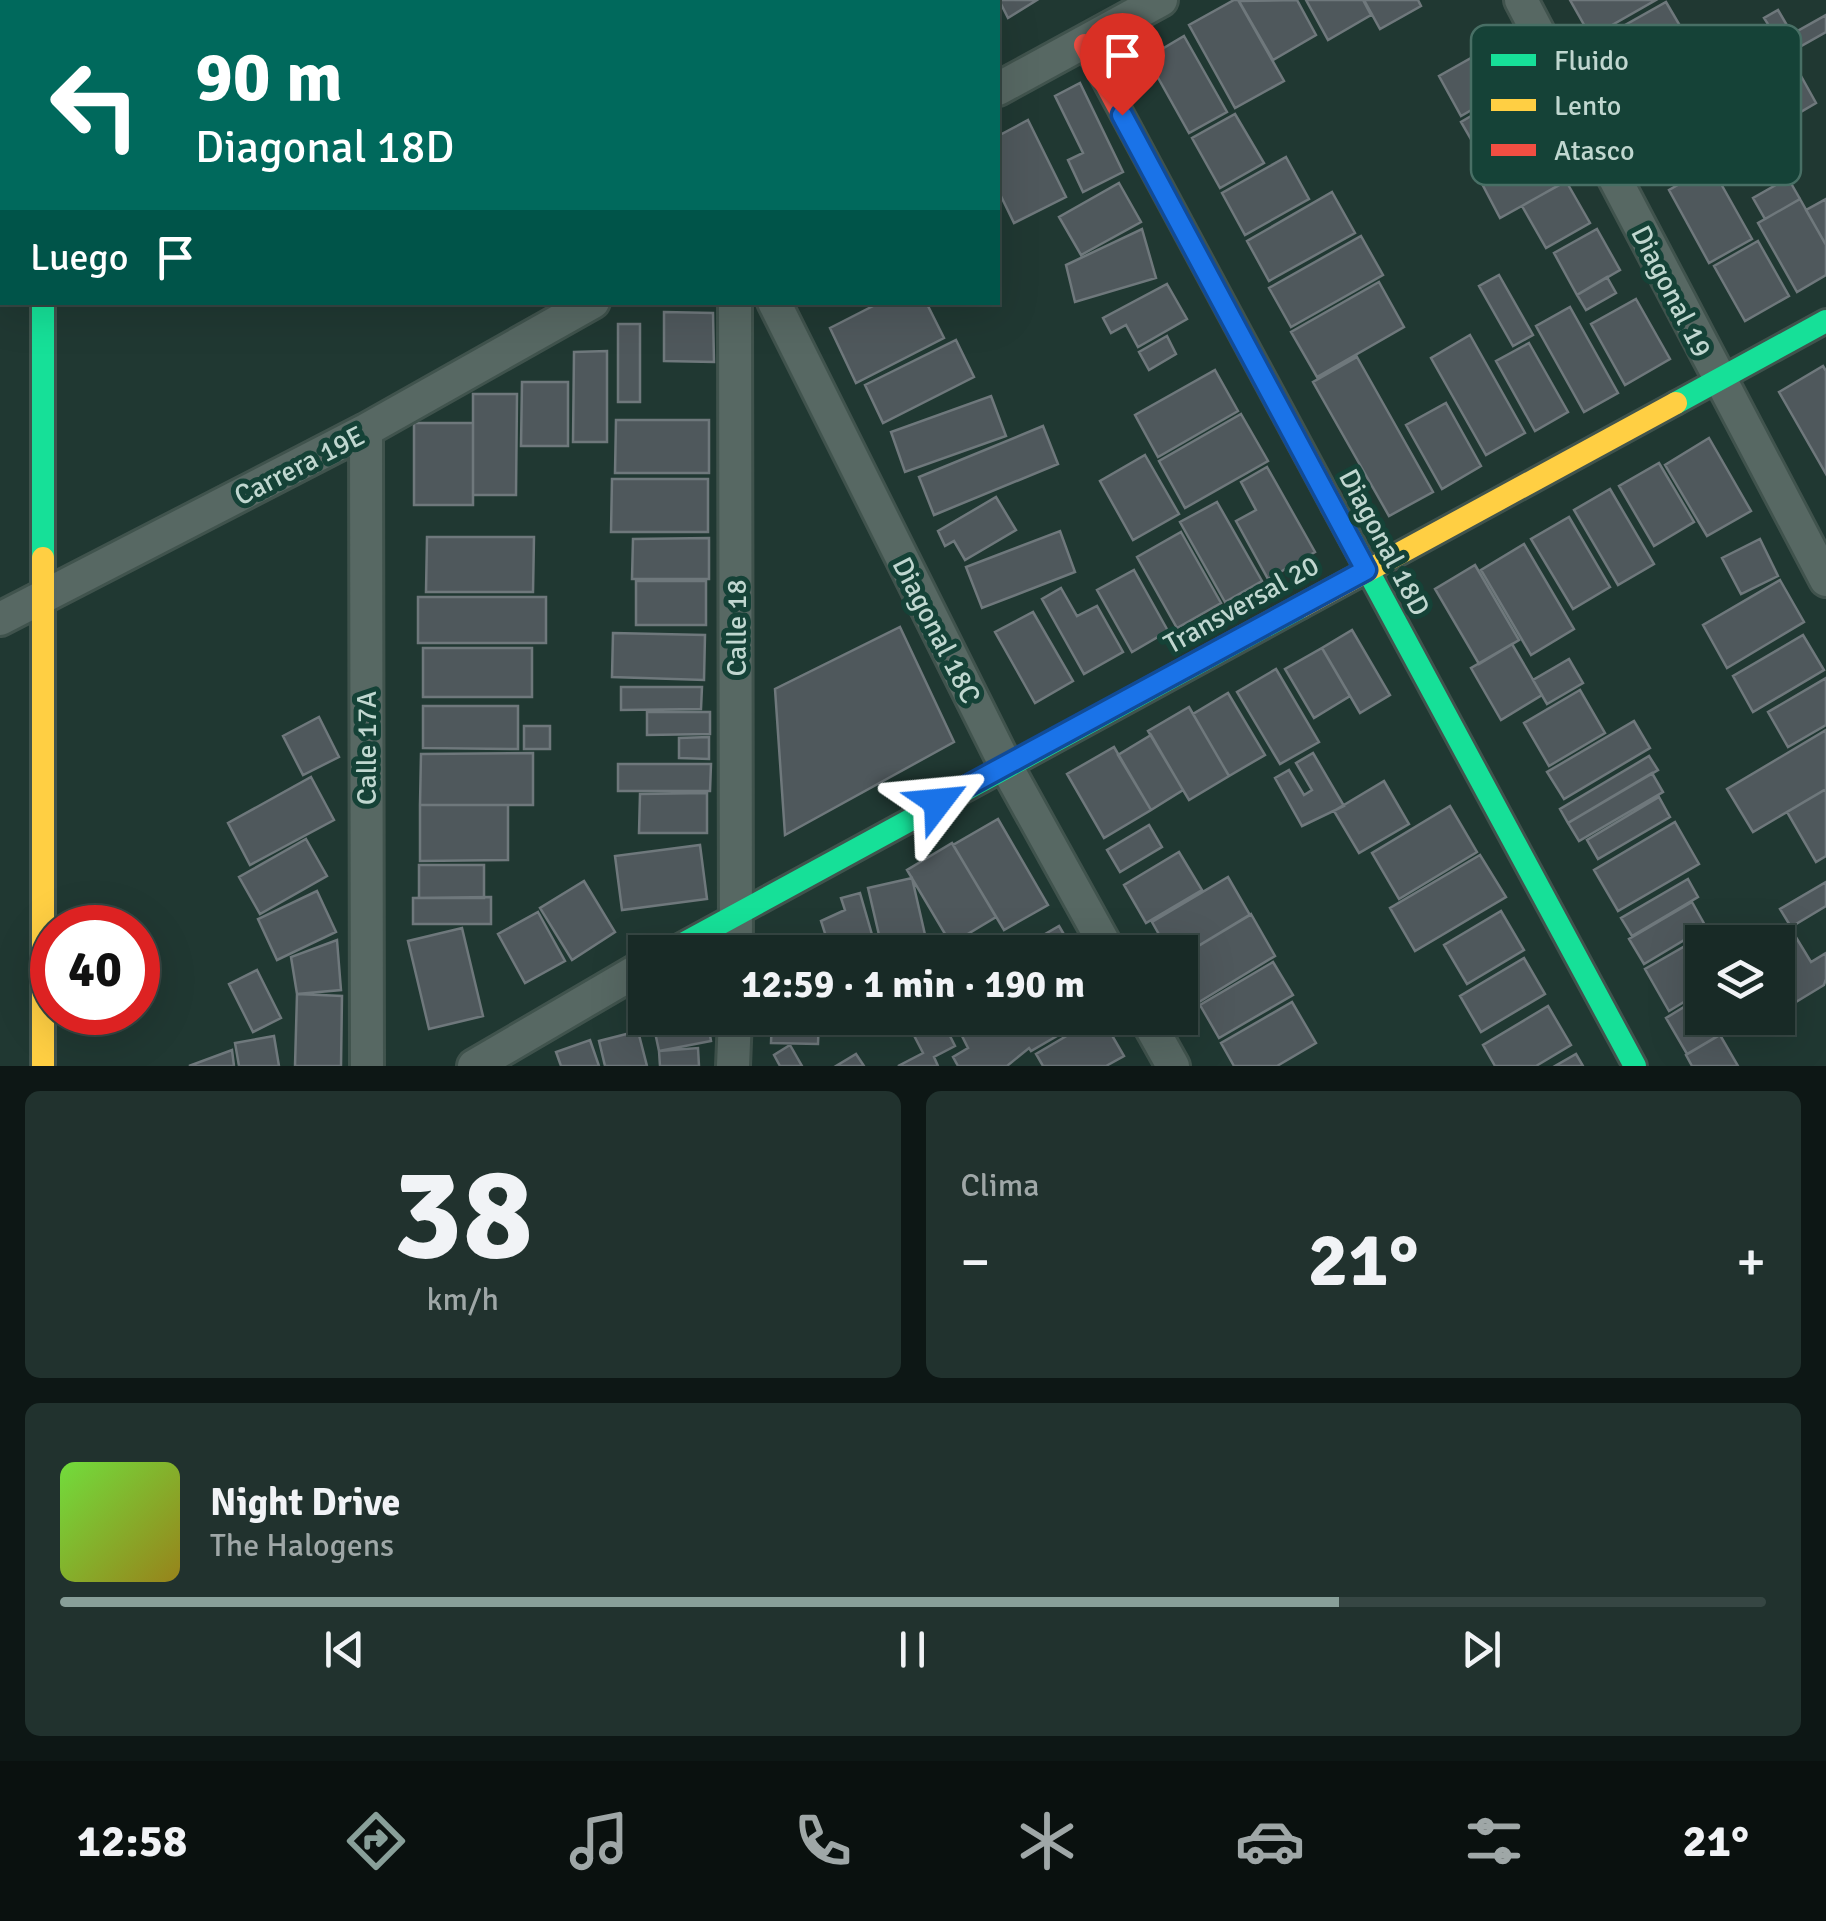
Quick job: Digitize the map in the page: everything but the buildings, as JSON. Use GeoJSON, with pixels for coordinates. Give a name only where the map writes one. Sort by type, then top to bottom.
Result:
{"type":"FeatureCollection","features":[{"type":"Feature","properties":{"kind":"street"},"geometry":{"type":"LineString","coordinates":[[1000,88],[1085,45],[1161,0]]}},
{"type":"Feature","properties":{"kind":"street","name":"Diagonal 19"},"geometry":{"type":"LineString","coordinates":[[1521,0],[1534,25]]}},
{"type":"Feature","properties":{"kind":"street","name":"Diagonal 18D"},"geometry":{"type":"LineString","coordinates":[[1085,45],[1635,1066]]}},
{"type":"Feature","properties":{"kind":"street","name":"Diagonal 19"},"geometry":{"type":"LineString","coordinates":[[1617,185],[1826,580]]}},
{"type":"Feature","properties":{"kind":"street"},"geometry":{"type":"LineString","coordinates":[[44,305],[44,1066]]}},
{"type":"Feature","properties":{"kind":"street","name":"Carrera 19E"},"geometry":{"type":"LineString","coordinates":[[0,619],[366,430],[588,305]]}},
{"type":"Feature","properties":{"kind":"street","name":"Calle 18"},"geometry":{"type":"LineString","coordinates":[[735,305],[737,935]]}},
{"type":"Feature","properties":{"kind":"street","name":"Diagonal 18C"},"geometry":{"type":"LineString","coordinates":[[776,305],[1006,766],[1100,935]]}},
{"type":"Feature","properties":{"kind":"street","name":"Transversal 20"},"geometry":{"type":"LineString","coordinates":[[698,935],[1826,321]]}},
{"type":"Feature","properties":{"kind":"street","name":"Calle 17A"},"geometry":{"type":"LineString","coordinates":[[366,430],[367,1066]]}},
{"type":"Feature","properties":{"kind":"street"},"geometry":{"type":"LineString","coordinates":[[474,1066],[628,976]]}},
{"type":"Feature","properties":{"kind":"street"},"geometry":{"type":"LineString","coordinates":[[734,1066],[735,1035]]}},
{"type":"Feature","properties":{"kind":"street"},"geometry":{"type":"LineString","coordinates":[[1156,1035],[1173,1066]]}},
{"type":"Feature","properties":{"kind":"traffic: fast"},"geometry":{"type":"LineString","coordinates":[[43,305],[43,558]]}},
{"type":"Feature","properties":{"kind":"traffic: fast"},"geometry":{"type":"LineString","coordinates":[[1676,403],[1826,321]]}},
{"type":"Feature","properties":{"kind":"traffic: fast"},"geometry":{"type":"LineString","coordinates":[[1333,506],[1635,1066]]}},
{"type":"Feature","properties":{"kind":"traffic: fast"},"geometry":{"type":"LineString","coordinates":[[699,935],[1301,607]]}},
{"type":"Feature","properties":{"kind":"traffic: slow"},"geometry":{"type":"LineString","coordinates":[[1301,607],[1676,403]]}},
{"type":"Feature","properties":{"kind":"traffic: slow"},"geometry":{"type":"LineString","coordinates":[[43,558],[43,1066]]}},
{"type":"Feature","properties":{"kind":"traffic: jam"},"geometry":{"type":"LineString","coordinates":[[1085,45],[1333,506]]}},
{"type":"Feature","properties":{"kind":"route"},"geometry":{"type":"LineString","coordinates":[[938,802],[1366,570],[1122,115]]}}]}
